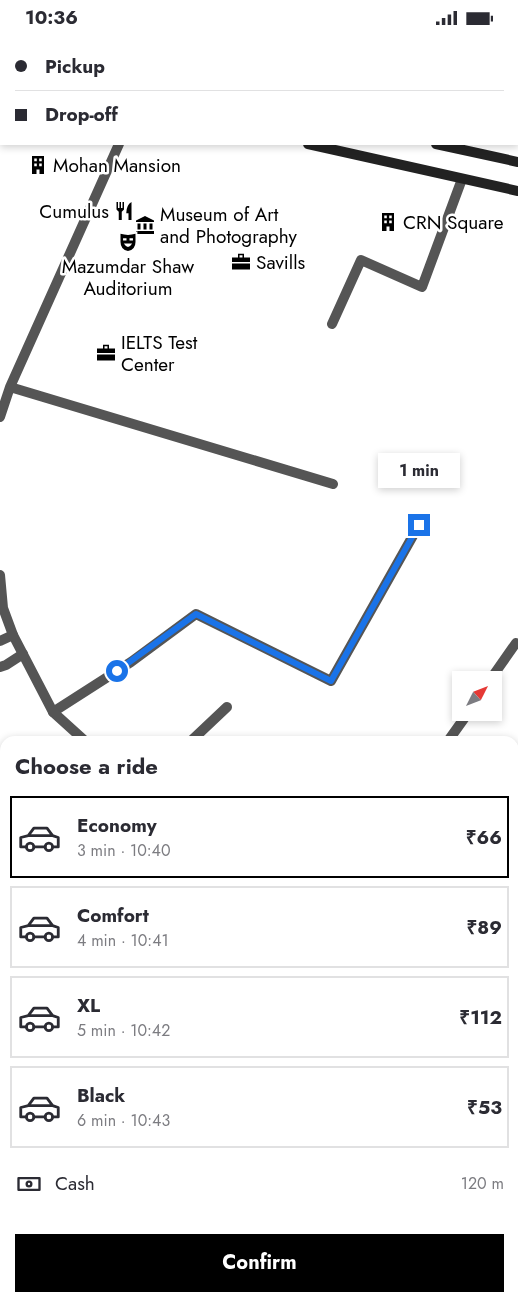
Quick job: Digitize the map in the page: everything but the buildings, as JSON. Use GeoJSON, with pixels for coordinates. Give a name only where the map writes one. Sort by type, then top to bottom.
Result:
{"type":"FeatureCollection","features":[{"type":"Feature","properties":{"kind":"main road"},"geometry":{"type":"LineString","coordinates":[[312,145],[518,191]]}},
{"type":"Feature","properties":{"kind":"main road"},"geometry":{"type":"LineString","coordinates":[[441,145],[518,162]]}},
{"type":"Feature","properties":{"kind":"street"},"geometry":{"type":"LineString","coordinates":[[0,417],[10,387],[118,145]]}},
{"type":"Feature","properties":{"kind":"street"},"geometry":{"type":"LineString","coordinates":[[332,324],[361,260],[422,287],[462,179]]}},
{"type":"Feature","properties":{"kind":"street"},"geometry":{"type":"LineString","coordinates":[[10,387],[333,483]]}},
{"type":"Feature","properties":{"kind":"street"},"geometry":{"type":"LineString","coordinates":[[53,712],[130,662],[196,614],[331,681],[419,525]]}},
{"type":"Feature","properties":{"kind":"street"},"geometry":{"type":"LineString","coordinates":[[0,575],[3,608],[13,635],[53,712],[79,736]]}},
{"type":"Feature","properties":{"kind":"street"},"geometry":{"type":"LineString","coordinates":[[0,641],[13,635]]}},
{"type":"Feature","properties":{"kind":"street"},"geometry":{"type":"LineString","coordinates":[[496,671],[516,643]]}},
{"type":"Feature","properties":{"kind":"street"},"geometry":{"type":"LineString","coordinates":[[0,667],[23,654]]}},
{"type":"Feature","properties":{"kind":"street"},"geometry":{"type":"LineString","coordinates":[[196,736],[227,707]]}},
{"type":"Feature","properties":{"kind":"street"},"geometry":{"type":"LineString","coordinates":[[452,736],[462,721]]}},
{"type":"Feature","properties":{"kind":"place","name":"Mohan Mansion"},"geometry":{"type":"Point","coordinates":[38,165]}},
{"type":"Feature","properties":{"kind":"place","name":"Cumulus"},"geometry":{"type":"Point","coordinates":[124,211]}},
{"type":"Feature","properties":{"kind":"place","name":"CRN Square"},"geometry":{"type":"Point","coordinates":[388,222]}},
{"type":"Feature","properties":{"kind":"place","name":"Museum of Art and Photography"},"geometry":{"type":"Point","coordinates":[145,225]}},
{"type":"Feature","properties":{"kind":"place","name":"Mazumdar Shaw Auditorium"},"geometry":{"type":"Point","coordinates":[128,242]}},
{"type":"Feature","properties":{"kind":"place","name":"Savills"},"geometry":{"type":"Point","coordinates":[241,262]}},
{"type":"Feature","properties":{"kind":"place","name":"IELTS Test Center"},"geometry":{"type":"Point","coordinates":[106,353]}},
{"type":"Feature","properties":{"kind":"route"},"geometry":{"type":"LineString","coordinates":[[117,671],[196,614],[331,681],[419,525]]}}]}
